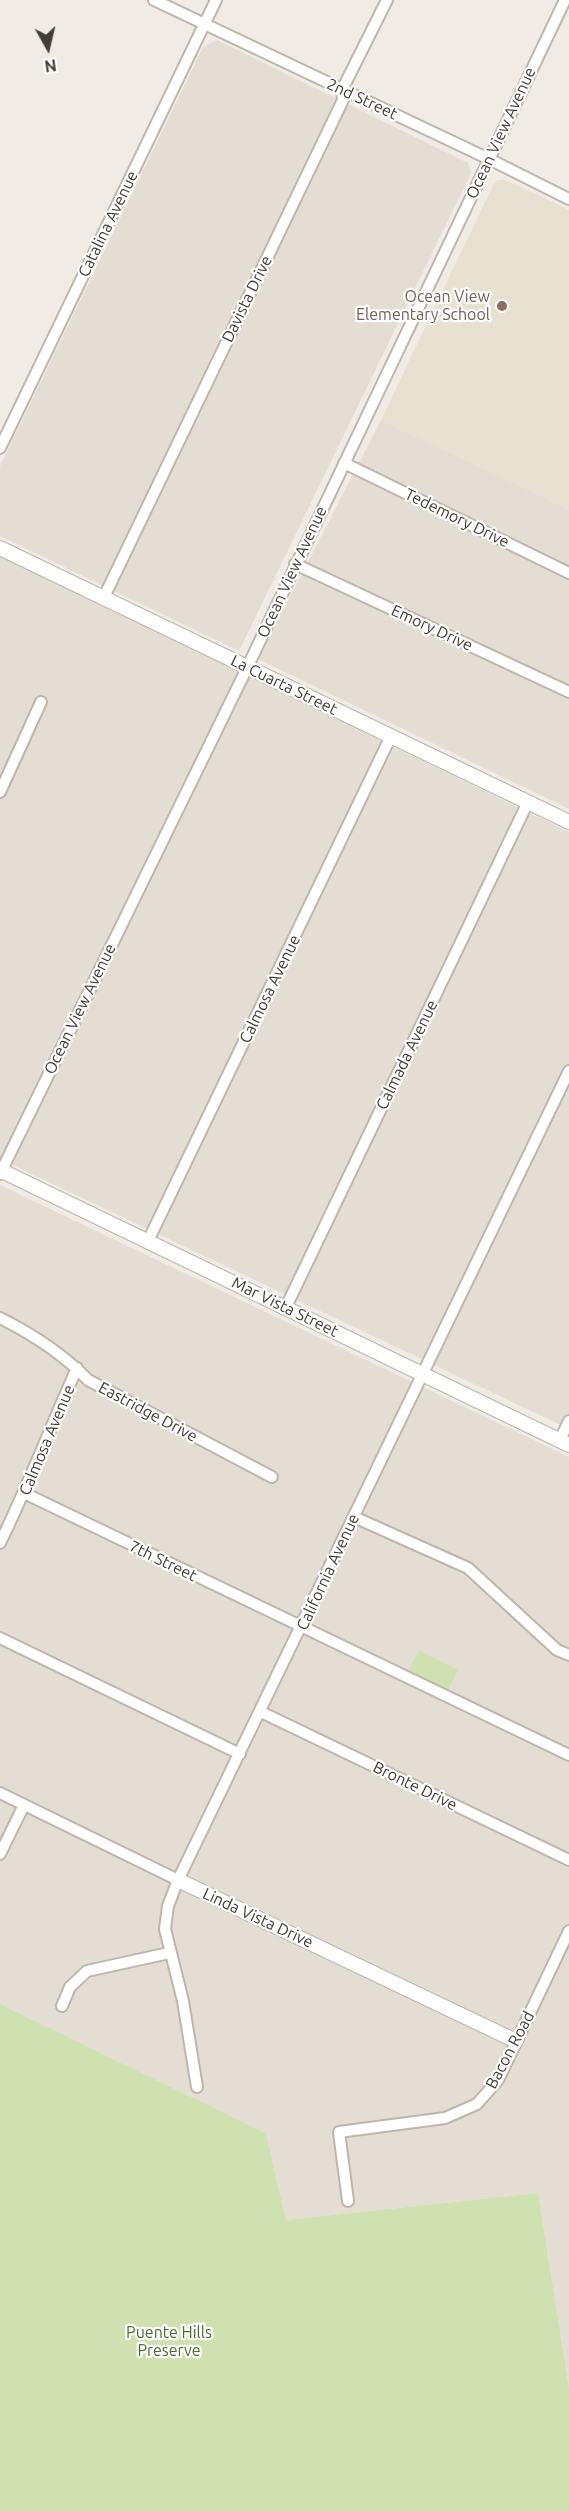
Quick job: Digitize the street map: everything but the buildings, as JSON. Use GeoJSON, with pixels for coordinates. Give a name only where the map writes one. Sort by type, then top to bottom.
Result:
{"type":"FeatureCollection","features":[{"type":"Feature","properties":{"kind":"street","name":"2nd Street"},"geometry":{"type":"LineString","coordinates":[[154,0],[569,199]]}},
{"type":"Feature","properties":{"kind":"street","name":"Catalina Avenue"},"geometry":{"type":"LineString","coordinates":[[0,448],[216,0]]}},
{"type":"Feature","properties":{"kind":"street","name":"Davista Drive"},"geometry":{"type":"LineString","coordinates":[[104,597],[343,100],[342,90],[387,0]]}},
{"type":"Feature","properties":{"kind":"street","name":"Ocean View Avenue"},"geometry":{"type":"LineString","coordinates":[[1,1172],[247,668],[565,0]]}},
{"type":"Feature","properties":{"kind":"street","name":"Tedemory Drive"},"geometry":{"type":"LineString","coordinates":[[344,463],[569,573]]}},
{"type":"Feature","properties":{"kind":"street","name":"La Cuarta Street"},"geometry":{"type":"LineString","coordinates":[[0,548],[569,822]]}},
{"type":"Feature","properties":{"kind":"street","name":"Emory Drive"},"geometry":{"type":"LineString","coordinates":[[295,564],[569,692]]}},
{"type":"Feature","properties":{"kind":"street"},"geometry":{"type":"LineString","coordinates":[[0,792],[40,702]]}},
{"type":"Feature","properties":{"kind":"street","name":"Calmosa Avenue"},"geometry":{"type":"LineString","coordinates":[[148,1241],[391,736]]}},
{"type":"Feature","properties":{"kind":"street","name":"Calmada Avenue"},"geometry":{"type":"LineString","coordinates":[[286,1307],[528,802]]}},
{"type":"Feature","properties":{"kind":"street","name":"California Avenue"},"geometry":{"type":"LineString","coordinates":[[197,2087],[183,2001],[169,1953],[165,1929],[165,1917],[178,1880],[569,1071]]}},
{"type":"Feature","properties":{"kind":"street","name":"Mar Vista Street"},"geometry":{"type":"LineString","coordinates":[[1,1172],[564,1442]]}},
{"type":"Feature","properties":{"kind":"street","name":"Eastridge Drive"},"geometry":{"type":"LineString","coordinates":[[0,1318],[27,1331],[77,1368],[88,1380],[272,1478]]}},
{"type":"Feature","properties":{"kind":"street","name":"Calmosa Avenue"},"geometry":{"type":"LineString","coordinates":[[0,1543],[24,1493],[47,1434],[77,1368]]}},
{"type":"Feature","properties":{"kind":"street"},"geometry":{"type":"LineString","coordinates":[[564,1442],[569,1421]]}},
{"type":"Feature","properties":{"kind":"street","name":"7th Street"},"geometry":{"type":"LineString","coordinates":[[24,1493],[569,1755]]}},
{"type":"Feature","properties":{"kind":"street"},"geometry":{"type":"LineString","coordinates":[[354,1517],[468,1568],[557,1650],[569,1655]]}},
{"type":"Feature","properties":{"kind":"street"},"geometry":{"type":"LineString","coordinates":[[0,1638],[240,1754]]}},
{"type":"Feature","properties":{"kind":"street","name":"Bronte Drive"},"geometry":{"type":"LineString","coordinates":[[261,1712],[569,1860]]}},
{"type":"Feature","properties":{"kind":"street","name":"Linda Vista Drive"},"geometry":{"type":"LineString","coordinates":[[0,1793],[516,2041]]}},
{"type":"Feature","properties":{"kind":"street"},"geometry":{"type":"LineString","coordinates":[[0,1854],[24,1805]]}},
{"type":"Feature","properties":{"kind":"street","name":"Bacon Road"},"geometry":{"type":"LineString","coordinates":[[348,2201],[339,2132],[445,2118],[477,2104],[498,2080],[569,1931]]}},
{"type":"Feature","properties":{"kind":"street"},"geometry":{"type":"LineString","coordinates":[[62,2006],[70,1987],[87,1971],[169,1953]]}},
{"type":"Feature","properties":{"kind":"shaded area"},"geometry":{"type":"Polygon","coordinates":[[[217,40],[468,163],[471,173],[239,651],[0,536],[0,466],[203,47],[217,40]]]}},
{"type":"Feature","properties":{"kind":"shaded area","name":"Ocean View Elementary School"},"geometry":{"type":"Polygon","coordinates":[[[498,180],[506,180],[569,210],[569,509],[381,420],[494,183],[498,180]]]}},
{"type":"Feature","properties":{"kind":"shaded area"},"geometry":{"type":"Polygon","coordinates":[[[381,420],[569,509],[569,809],[258,659],[381,420]]]}},
{"type":"Feature","properties":{"kind":"shaded area"},"geometry":{"type":"Polygon","coordinates":[[[0,556],[569,832],[569,1429],[0,1159],[0,556]]]}},
{"type":"Feature","properties":{"kind":"shaded area"},"geometry":{"type":"Polygon","coordinates":[[[0,1185],[569,1457],[569,2387],[538,2193],[286,2220],[266,2133],[0,2004],[0,1185]]]}},
{"type":"Feature","properties":{"kind":"green space"},"geometry":{"type":"Polygon","coordinates":[[[419,1650],[458,1670],[448,1691],[408,1672],[419,1650]]]}},
{"type":"Feature","properties":{"kind":"green space","name":"Puente Hills Preserve"},"geometry":{"type":"Polygon","coordinates":[[[0,2004],[266,2133],[286,2220],[538,2193],[569,2387],[569,2511],[0,2511],[0,2004]]]}},
{"type":"Feature","properties":{"kind":"place","name":"Ocean View Elementary School"},"geometry":{"type":"Point","coordinates":[502,306]}}]}
